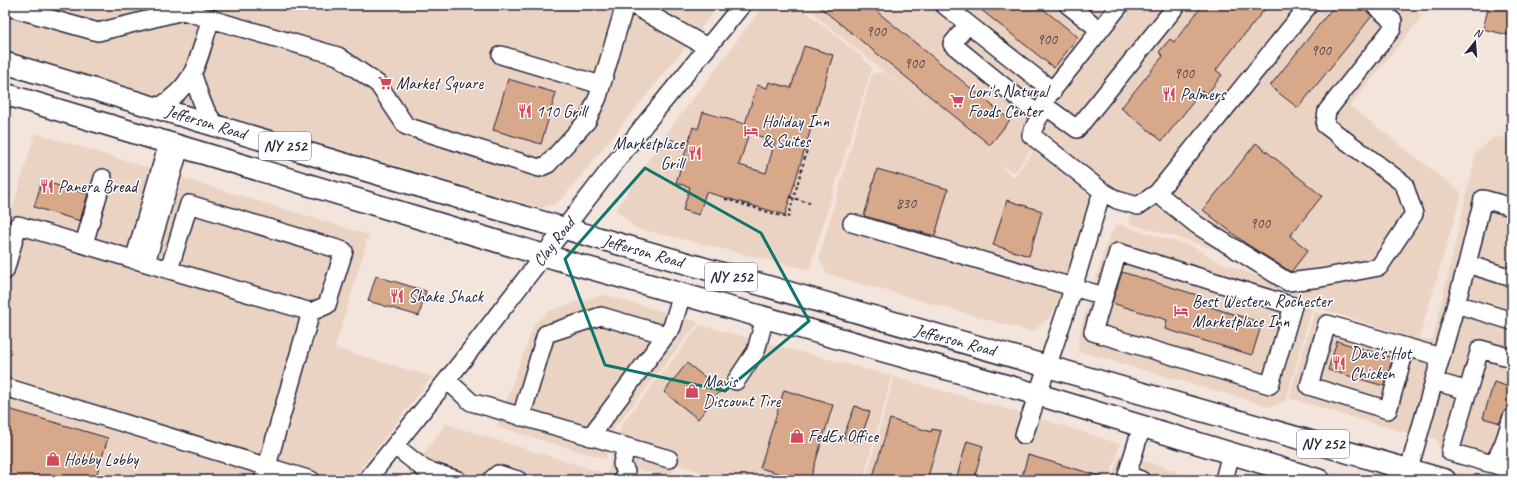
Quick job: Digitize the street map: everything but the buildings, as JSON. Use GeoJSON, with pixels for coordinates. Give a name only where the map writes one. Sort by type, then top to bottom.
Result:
{"type":"FeatureCollection","features":[{"type":"Feature","properties":{"kind":"main road","name":"Jefferson Road"},"geometry":{"type":"LineString","coordinates":[[5,63],[565,229],[1202,408],[1445,480]]}},
{"type":"Feature","properties":{"kind":"main road","name":"Jefferson Road"},"geometry":{"type":"LineString","coordinates":[[5,94],[543,255],[1036,394],[1320,480]]}},
{"type":"Feature","properties":{"kind":"street"},"geometry":{"type":"LineString","coordinates":[[5,6],[98,32],[183,11],[338,56],[378,84],[406,126],[539,168],[548,164],[587,121],[601,84],[625,5]]}},
{"type":"Feature","properties":{"kind":"street"},"geometry":{"type":"LineString","coordinates":[[633,5],[707,47]]}},
{"type":"Feature","properties":{"kind":"street","name":"Clay Road"},"geometry":{"type":"LineString","coordinates":[[367,480],[707,47],[742,5]]}},
{"type":"Feature","properties":{"kind":"street"},"geometry":{"type":"LineString","coordinates":[[944,5],[968,24],[1046,104]]}},
{"type":"Feature","properties":{"kind":"street"},"geometry":{"type":"LineString","coordinates":[[1068,5],[1100,30]]}},
{"type":"Feature","properties":{"kind":"street"},"geometry":{"type":"LineString","coordinates":[[1120,5],[1046,104],[1031,135],[1102,191],[1116,200],[1138,206],[1157,193],[1309,5]]}},
{"type":"Feature","properties":{"kind":"street"},"geometry":{"type":"LineString","coordinates":[[968,24],[952,44],[1046,104],[1077,129],[1177,5]]}},
{"type":"Feature","properties":{"kind":"street"},"geometry":{"type":"LineString","coordinates":[[1157,193],[1197,225],[1288,282],[1321,278],[1379,267],[1414,214],[1404,184],[1325,125],[1327,111],[1392,30],[1393,21],[1374,5]]}},
{"type":"Feature","properties":{"kind":"street"},"geometry":{"type":"LineString","coordinates":[[158,108],[174,98],[193,75],[211,18]]}},
{"type":"Feature","properties":{"kind":"street"},"geometry":{"type":"LineString","coordinates":[[501,55],[601,84]]}},
{"type":"Feature","properties":{"kind":"street"},"geometry":{"type":"LineString","coordinates":[[193,75],[200,101],[207,115],[216,125]]}},
{"type":"Feature","properties":{"kind":"street"},"geometry":{"type":"LineString","coordinates":[[140,261],[174,145]]}},
{"type":"Feature","properties":{"kind":"street"},"geometry":{"type":"LineString","coordinates":[[84,244],[103,178]]}},
{"type":"Feature","properties":{"kind":"street"},"geometry":{"type":"LineString","coordinates":[[1024,435],[1036,394],[1056,342],[1074,288],[1102,191]]}},
{"type":"Feature","properties":{"kind":"street"},"geometry":{"type":"LineString","coordinates":[[1409,469],[1467,264],[1483,199],[1512,207]]}},
{"type":"Feature","properties":{"kind":"street"},"geometry":{"type":"LineString","coordinates":[[5,271],[18,225],[311,312],[327,305],[344,251],[189,204],[170,270]]}},
{"type":"Feature","properties":{"kind":"street"},"geometry":{"type":"LineString","coordinates":[[852,223],[1104,296]]}},
{"type":"Feature","properties":{"kind":"street"},"geometry":{"type":"LineString","coordinates":[[1118,252],[1292,306],[1270,385],[1093,332],[1104,296],[1118,252]]}},
{"type":"Feature","properties":{"kind":"street"},"geometry":{"type":"LineString","coordinates":[[1467,264],[1512,278]]}},
{"type":"Feature","properties":{"kind":"street"},"geometry":{"type":"LineString","coordinates":[[590,438],[672,327],[682,294]]}},
{"type":"Feature","properties":{"kind":"street"},"geometry":{"type":"LineString","coordinates":[[1456,304],[1512,321]]}},
{"type":"Feature","properties":{"kind":"street"},"geometry":{"type":"LineString","coordinates":[[265,473],[311,312]]}},
{"type":"Feature","properties":{"kind":"street"},"geometry":{"type":"LineString","coordinates":[[522,417],[546,334],[601,316],[666,335]]}},
{"type":"Feature","properties":{"kind":"street"},"geometry":{"type":"LineString","coordinates":[[736,381],[756,351],[765,317]]}},
{"type":"Feature","properties":{"kind":"street"},"geometry":{"type":"LineString","coordinates":[[1403,346],[1388,410],[1309,386],[1327,324],[1334,326],[1441,357]]}},
{"type":"Feature","properties":{"kind":"street"},"geometry":{"type":"LineString","coordinates":[[1500,466],[1450,452],[1480,349],[1512,358]]}},
{"type":"Feature","properties":{"kind":"street"},"geometry":{"type":"LineString","coordinates":[[447,380],[471,402],[590,438],[668,459]]}},
{"type":"Feature","properties":{"kind":"street"},"geometry":{"type":"LineString","coordinates":[[1434,381],[1468,391]]}},
{"type":"Feature","properties":{"kind":"street"},"geometry":{"type":"LineString","coordinates":[[5,387],[265,473],[311,480]]}},
{"type":"Feature","properties":{"kind":"street"},"geometry":{"type":"LineString","coordinates":[[1500,466],[1498,456],[1512,417]]}},
{"type":"Feature","properties":{"kind":"street"},"geometry":{"type":"LineString","coordinates":[[1131,478],[1142,426]]}},
{"type":"Feature","properties":{"kind":"street"},"geometry":{"type":"LineString","coordinates":[[395,446],[424,469],[428,476],[458,480]]}},
{"type":"Feature","properties":{"kind":"street"},"geometry":{"type":"LineString","coordinates":[[624,476],[622,464],[632,449]]}},
{"type":"Feature","properties":{"kind":"street"},"geometry":{"type":"LineString","coordinates":[[1500,466],[1512,451]]}},
{"type":"Feature","properties":{"kind":"street"},"geometry":{"type":"LineString","coordinates":[[1225,480],[1231,453]]}},
{"type":"Feature","properties":{"kind":"street"},"geometry":{"type":"LineString","coordinates":[[491,480],[498,474],[518,480]]}},
{"type":"Feature","properties":{"kind":"path"},"geometry":{"type":"LineString","coordinates":[[671,140],[687,147]]}},
{"type":"Feature","properties":{"kind":"path"},"geometry":{"type":"LineString","coordinates":[[725,199],[788,218],[809,143]]}},
{"type":"Feature","properties":{"kind":"path"},"geometry":{"type":"LineString","coordinates":[[790,197],[813,204]]}},
{"type":"Feature","properties":{"kind":"highlighted area"},"geometry":{"type":"Polygon","coordinates":[[[645,168],[761,233],[809,321],[725,391],[605,365],[565,259],[645,168]]]}},
{"type":"Feature","properties":{"kind":"shaded area","name":"Market Square"},"geometry":{"type":"Polygon","coordinates":[[[5,5],[720,5],[566,194],[556,204],[541,208],[5,51],[5,5]]]}},
{"type":"Feature","properties":{"kind":"shaded area"},"geometry":{"type":"Polygon","coordinates":[[[764,5],[798,5],[862,57],[872,68],[809,270],[635,228],[616,210],[660,142],[764,5]]]}},
{"type":"Feature","properties":{"kind":"shaded area"},"geometry":{"type":"Polygon","coordinates":[[[803,5],[1409,5],[1422,16],[1350,106],[1462,193],[1419,339],[1433,339],[1476,153],[1495,136],[1512,140],[1512,475],[1494,472],[1440,454],[1437,439],[1388,428],[1289,398],[1314,312],[1405,335],[1314,307],[1280,287],[1312,309],[1286,401],[1271,407],[1078,351],[1079,334],[1109,236],[1117,224],[1193,247],[1218,261],[1272,282],[1218,250],[1129,223],[1131,213],[1117,209],[1085,187],[1034,146],[1015,172],[999,166],[1014,177],[1034,150],[1084,189],[1090,200],[1071,270],[1051,316],[1032,332],[827,274],[819,258],[872,74],[883,72],[947,124],[803,5]]]}},
{"type":"Feature","properties":{"kind":"shaded area"},"geometry":{"type":"Polygon","coordinates":[[[35,133],[369,235],[335,348],[432,377],[352,480],[5,480],[5,234],[35,133]]]}},
{"type":"Feature","properties":{"kind":"shaded area"},"geometry":{"type":"Polygon","coordinates":[[[604,295],[699,322],[615,427],[605,459],[497,427],[534,324],[549,311],[604,295]]]}},
{"type":"Feature","properties":{"kind":"shaded area"},"geometry":{"type":"Polygon","coordinates":[[[700,325],[892,376],[863,480],[727,480],[675,464],[671,478],[637,469],[633,480],[403,480],[446,424],[607,474],[621,425],[700,325]]]}},
{"type":"Feature","properties":{"kind":"shaded area"},"geometry":{"type":"Polygon","coordinates":[[[894,377],[1042,419],[1120,444],[1109,480],[866,480],[894,377]]]}},
{"type":"Feature","properties":{"kind":"shaded area"},"geometry":{"type":"Polygon","coordinates":[[[1120,453],[1176,471],[1173,480],[1111,480],[1120,453]]]}},
{"type":"Feature","properties":{"kind":"place","name":"Market Square"},"geometry":{"type":"Point","coordinates":[385,83]}},
{"type":"Feature","properties":{"kind":"place","name":"Palmers"},"geometry":{"type":"Point","coordinates":[1169,94]}},
{"type":"Feature","properties":{"kind":"place","name":"Lori's Natural Foods Center"},"geometry":{"type":"Point","coordinates":[957,101]}},
{"type":"Feature","properties":{"kind":"place","name":"110 Grill"},"geometry":{"type":"Point","coordinates":[525,111]}},
{"type":"Feature","properties":{"kind":"place","name":"Holiday Inn & Suites"},"geometry":{"type":"Point","coordinates":[751,131]}},
{"type":"Feature","properties":{"kind":"place","name":"Marketplace Grill"},"geometry":{"type":"Point","coordinates":[695,153]}},
{"type":"Feature","properties":{"kind":"place","name":"Panera Bread"},"geometry":{"type":"Point","coordinates":[47,186]}},
{"type":"Feature","properties":{"kind":"place","name":"Shake Shack"},"geometry":{"type":"Point","coordinates":[397,296]}},
{"type":"Feature","properties":{"kind":"place","name":"Best Western Rochester Marketplace Inn"},"geometry":{"type":"Point","coordinates":[1181,311]}},
{"type":"Feature","properties":{"kind":"place","name":"Dave's Hot Chicken"},"geometry":{"type":"Point","coordinates":[1339,363]}},
{"type":"Feature","properties":{"kind":"place","name":"Mavis Discount Tire"},"geometry":{"type":"Point","coordinates":[692,391]}},
{"type":"Feature","properties":{"kind":"place","name":"FedEx Office"},"geometry":{"type":"Point","coordinates":[797,436]}},
{"type":"Feature","properties":{"kind":"place","name":"Hobby Lobby"},"geometry":{"type":"Point","coordinates":[53,459]}}]}
